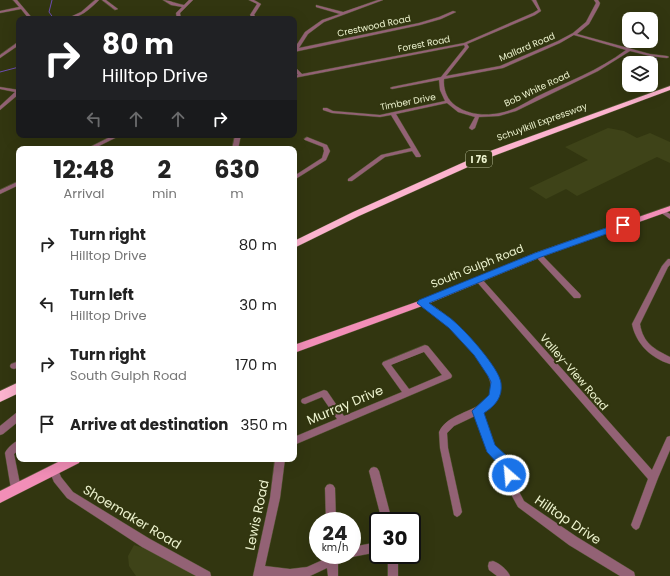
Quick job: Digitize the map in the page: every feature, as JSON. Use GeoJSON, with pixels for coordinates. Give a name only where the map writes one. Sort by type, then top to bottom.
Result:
{"type":"FeatureCollection","features":[{"type":"Feature","properties":{"kind":"highway","name":"Schuylkill Expressway"},"geometry":{"type":"LineString","coordinates":[[297,238],[443,169],[670,84]]}},
{"type":"Feature","properties":{"kind":"highway","name":"Schuylkill Expressway"},"geometry":{"type":"LineString","coordinates":[[297,244],[356,214],[485,156],[670,88]]}},
{"type":"Feature","properties":{"kind":"highway"},"geometry":{"type":"LineString","coordinates":[[0,389],[16,381]]}},
{"type":"Feature","properties":{"kind":"highway"},"geometry":{"type":"LineString","coordinates":[[0,397],[16,389]]}},
{"type":"Feature","properties":{"kind":"main road","name":"South Gulph Road"},"geometry":{"type":"LineString","coordinates":[[297,348],[422,303],[538,255],[666,210]]}},
{"type":"Feature","properties":{"kind":"main road"},"geometry":{"type":"LineString","coordinates":[[0,497],[69,462]]}},
{"type":"Feature","properties":{"kind":"street"},"geometry":{"type":"LineString","coordinates":[[15,0],[28,16]]}},
{"type":"Feature","properties":{"kind":"street"},"geometry":{"type":"LineString","coordinates":[[75,16],[82,13],[97,0]]}},
{"type":"Feature","properties":{"kind":"street"},"geometry":{"type":"LineString","coordinates":[[104,0],[116,9]]}},
{"type":"Feature","properties":{"kind":"street"},"geometry":{"type":"LineString","coordinates":[[165,0],[172,4],[186,6]]}},
{"type":"Feature","properties":{"kind":"street"},"geometry":{"type":"LineString","coordinates":[[178,16],[178,13],[191,0]]}},
{"type":"Feature","properties":{"kind":"street"},"geometry":{"type":"LineString","coordinates":[[251,0],[259,4],[252,15],[253,16]]}},
{"type":"Feature","properties":{"kind":"street"},"geometry":{"type":"LineString","coordinates":[[297,48],[306,33],[313,28],[342,13],[381,0]]}},
{"type":"Feature","properties":{"kind":"street","name":"Forest Road"},"geometry":{"type":"LineString","coordinates":[[297,77],[465,44],[534,14],[540,10],[534,0]]}},
{"type":"Feature","properties":{"kind":"street","name":"Mallard Road"},"geometry":{"type":"LineString","coordinates":[[392,88],[441,80],[501,67],[559,42],[582,29],[593,17],[598,3],[596,0]]}},
{"type":"Feature","properties":{"kind":"street"},"geometry":{"type":"LineString","coordinates":[[318,6],[342,13]]}},
{"type":"Feature","properties":{"kind":"street"},"geometry":{"type":"LineString","coordinates":[[0,12],[21,8]]}},
{"type":"Feature","properties":{"kind":"street","name":"Crestwood Road"},"geometry":{"type":"LineString","coordinates":[[297,51],[420,24],[454,12]]}},
{"type":"Feature","properties":{"kind":"street"},"geometry":{"type":"LineString","coordinates":[[574,34],[654,56],[668,57]]}},
{"type":"Feature","properties":{"kind":"street"},"geometry":{"type":"LineString","coordinates":[[447,102],[441,89],[441,80],[467,47],[465,44]]}},
{"type":"Feature","properties":{"kind":"street"},"geometry":{"type":"LineString","coordinates":[[0,57],[16,45]]}},
{"type":"Feature","properties":{"kind":"street","name":"Bob White Road"},"geometry":{"type":"LineString","coordinates":[[447,102],[460,111],[477,117],[498,115],[508,112],[610,64],[629,49]]}},
{"type":"Feature","properties":{"kind":"street"},"geometry":{"type":"LineString","coordinates":[[297,71],[301,76]]}},
{"type":"Feature","properties":{"kind":"street"},"geometry":{"type":"LineString","coordinates":[[0,88],[16,91]]}},
{"type":"Feature","properties":{"kind":"street"},"geometry":{"type":"LineString","coordinates":[[0,109],[16,94]]}},
{"type":"Feature","properties":{"kind":"street","name":"Timber Drive"},"geometry":{"type":"LineString","coordinates":[[325,109],[332,112],[369,116],[393,114],[447,102]]}},
{"type":"Feature","properties":{"kind":"street"},"geometry":{"type":"LineString","coordinates":[[393,114],[418,156]]}},
{"type":"Feature","properties":{"kind":"street"},"geometry":{"type":"LineString","coordinates":[[472,128],[477,117]]}},
{"type":"Feature","properties":{"kind":"street"},"geometry":{"type":"LineString","coordinates":[[95,146],[112,138]]}},
{"type":"Feature","properties":{"kind":"street"},"geometry":{"type":"LineString","coordinates":[[297,176],[324,159],[327,151],[325,146],[307,139]]}},
{"type":"Feature","properties":{"kind":"street"},"geometry":{"type":"LineString","coordinates":[[350,180],[384,156],[414,149]]}},
{"type":"Feature","properties":{"kind":"street"},"geometry":{"type":"LineString","coordinates":[[0,192],[16,184]]}},
{"type":"Feature","properties":{"kind":"street"},"geometry":{"type":"LineString","coordinates":[[666,210],[670,217]]}},
{"type":"Feature","properties":{"kind":"street"},"geometry":{"type":"LineString","coordinates":[[538,255],[577,296]]}},
{"type":"Feature","properties":{"kind":"street"},"geometry":{"type":"LineString","coordinates":[[670,261],[665,266],[636,324],[637,334],[642,341],[657,355],[670,361]]}},
{"type":"Feature","properties":{"kind":"street","name":"Valley-View Road"},"geometry":{"type":"LineString","coordinates":[[479,280],[653,478]]}},
{"type":"Feature","properties":{"kind":"street"},"geometry":{"type":"LineString","coordinates":[[422,303],[453,325],[477,352],[493,375],[496,382],[494,397],[488,405],[450,423],[443,432],[444,448],[457,512]]}},
{"type":"Feature","properties":{"kind":"street","name":"Murray Drive"},"geometry":{"type":"LineString","coordinates":[[297,440],[448,376],[424,348],[386,364],[407,393]]}},
{"type":"Feature","properties":{"kind":"street"},"geometry":{"type":"LineString","coordinates":[[305,401],[324,393],[342,421]]}},
{"type":"Feature","properties":{"kind":"street","name":"Hilltop Drive"},"geometry":{"type":"LineString","coordinates":[[478,411],[491,448],[506,463],[512,486],[522,504],[573,541],[630,576]]}},
{"type":"Feature","properties":{"kind":"street"},"geometry":{"type":"LineString","coordinates":[[0,431],[16,418]]}},
{"type":"Feature","properties":{"kind":"street"},"geometry":{"type":"LineString","coordinates":[[636,525],[653,478],[670,440]]}},
{"type":"Feature","properties":{"kind":"street"},"geometry":{"type":"LineString","coordinates":[[16,446],[9,452],[16,489]]}},
{"type":"Feature","properties":{"kind":"street","name":"Lewis Road"},"geometry":{"type":"LineString","coordinates":[[258,573],[275,498],[280,462]]}},
{"type":"Feature","properties":{"kind":"street","name":"Shoemaker Road"},"geometry":{"type":"LineString","coordinates":[[54,470],[58,479],[70,495],[146,543],[206,576]]}},
{"type":"Feature","properties":{"kind":"street"},"geometry":{"type":"LineString","coordinates":[[374,471],[384,512]]}},
{"type":"Feature","properties":{"kind":"street"},"geometry":{"type":"LineString","coordinates":[[330,488],[331,512]]}},
{"type":"Feature","properties":{"kind":"street"},"geometry":{"type":"LineString","coordinates":[[258,573],[290,574],[306,572],[318,568],[323,564]]}},
{"type":"Feature","properties":{"kind":"street"},"geometry":{"type":"LineString","coordinates":[[333,564],[334,576]]}},
{"type":"Feature","properties":{"kind":"street"},"geometry":{"type":"LineString","coordinates":[[392,564],[393,576]]}},
{"type":"Feature","properties":{"kind":"street"},"geometry":{"type":"LineString","coordinates":[[493,566],[505,576]]}},
{"type":"Feature","properties":{"kind":"shaded area"},"geometry":{"type":"Polygon","coordinates":[[[608,128],[624,131],[637,138],[650,133],[670,142],[670,163],[657,157],[577,196],[566,189],[546,199],[529,188],[588,160],[565,147],[608,128]]]}},
{"type":"Feature","properties":{"kind":"shaded area"},"geometry":{"type":"Polygon","coordinates":[[[134,545],[150,550],[196,576],[136,576],[129,566],[128,556],[134,545]]]}},
{"type":"Feature","properties":{"kind":"waterway"},"geometry":{"type":"LineString","coordinates":[[52,0],[49,12],[52,16]]}},
{"type":"Feature","properties":{"kind":"waterway"},"geometry":{"type":"LineString","coordinates":[[0,72],[16,68]]}},
{"type":"Feature","properties":{"kind":"route"},"geometry":{"type":"LineString","coordinates":[[509,475],[506,463],[491,448],[478,411],[488,405],[494,397],[496,382],[493,375],[477,352],[453,325],[422,303],[538,255],[623,225]]}}]}
